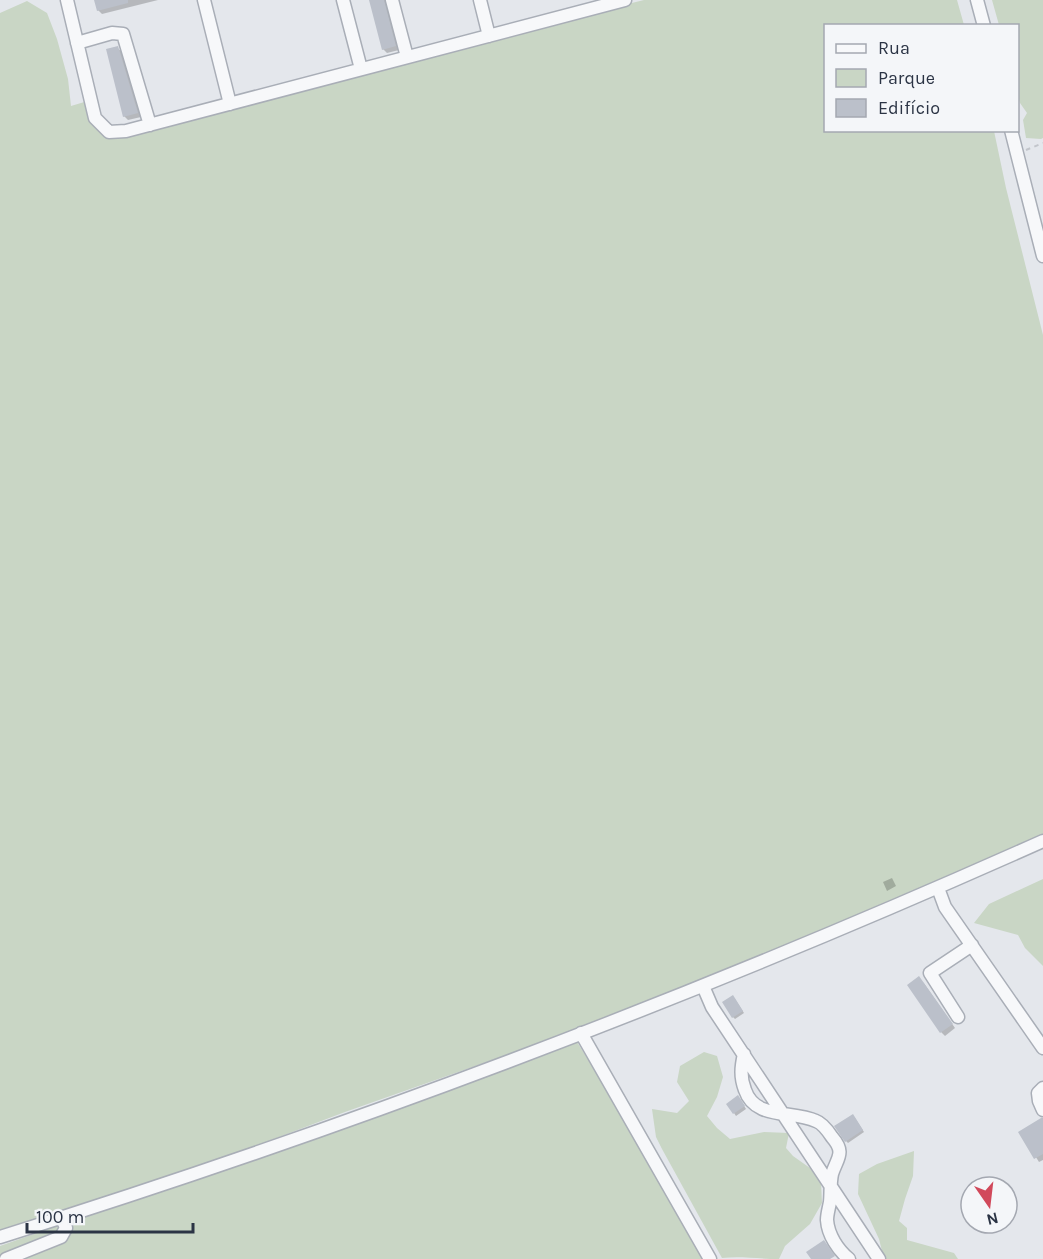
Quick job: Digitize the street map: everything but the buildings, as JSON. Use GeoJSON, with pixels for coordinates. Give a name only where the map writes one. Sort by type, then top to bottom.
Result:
{"type":"FeatureCollection","features":[{"type":"Feature","properties":{"kind":"street"},"geometry":{"type":"LineString","coordinates":[[67,0],[95,118],[109,132],[126,131],[621,0]]}},
{"type":"Feature","properties":{"kind":"street"},"geometry":{"type":"LineString","coordinates":[[204,0],[230,104]]}},
{"type":"Feature","properties":{"kind":"street"},"geometry":{"type":"LineString","coordinates":[[343,0],[361,69]]}},
{"type":"Feature","properties":{"kind":"street"},"geometry":{"type":"LineString","coordinates":[[392,0],[407,57]]}},
{"type":"Feature","properties":{"kind":"street"},"geometry":{"type":"LineString","coordinates":[[480,0],[489,36]]}},
{"type":"Feature","properties":{"kind":"street"},"geometry":{"type":"LineString","coordinates":[[977,0],[983,24]]}},
{"type":"Feature","properties":{"kind":"street"},"geometry":{"type":"LineString","coordinates":[[77,43],[112,33],[123,34],[150,124]]}},
{"type":"Feature","properties":{"kind":"street"},"geometry":{"type":"LineString","coordinates":[[1012,132],[1043,256]]}},
{"type":"Feature","properties":{"kind":"street"},"geometry":{"type":"LineString","coordinates":[[0,1237],[228,1163],[581,1034],[938,888],[1043,841]]}},
{"type":"Feature","properties":{"kind":"street"},"geometry":{"type":"LineString","coordinates":[[938,888],[945,907],[1043,1048]]}},
{"type":"Feature","properties":{"kind":"street"},"geometry":{"type":"LineString","coordinates":[[958,1017],[930,973],[972,945]]}},
{"type":"Feature","properties":{"kind":"street"},"geometry":{"type":"LineString","coordinates":[[703,986],[712,1007],[831,1186],[874,1257]]}},
{"type":"Feature","properties":{"kind":"street"},"geometry":{"type":"LineString","coordinates":[[581,1034],[710,1259]]}},
{"type":"Feature","properties":{"kind":"street"},"geometry":{"type":"LineString","coordinates":[[744,1054],[740,1069],[748,1100],[758,1108],[799,1115],[819,1122],[834,1139],[839,1149],[839,1161],[832,1174],[827,1220],[830,1233],[839,1251],[849,1259]]}},
{"type":"Feature","properties":{"kind":"street"},"geometry":{"type":"LineString","coordinates":[[1043,1088],[1038,1093],[1043,1110]]}},
{"type":"Feature","properties":{"kind":"street"},"geometry":{"type":"LineString","coordinates":[[6,1259],[61,1237],[66,1228],[62,1218]]}},
{"type":"Feature","properties":{"kind":"path"},"geometry":{"type":"LineString","coordinates":[[1017,154],[1043,143]]}},
{"type":"Feature","properties":{"kind":"green space"},"geometry":{"type":"Polygon","coordinates":[[[644,0],[957,0],[964,24],[824,24],[824,132],[994,132],[1043,335],[1043,835],[830,930],[577,1030],[345,1112],[184,1173],[0,1232],[0,13],[27,1],[47,13],[68,79],[71,106],[91,100],[109,132],[644,0]]]}},
{"type":"Feature","properties":{"kind":"green space"},"geometry":{"type":"Polygon","coordinates":[[[992,0],[1043,0],[1043,138],[1041,139],[1026,138],[1023,120],[1027,113],[1019,99],[1019,24],[999,24],[992,0]]]}},
{"type":"Feature","properties":{"kind":"green space"},"geometry":{"type":"Polygon","coordinates":[[[1043,879],[1043,966],[1025,948],[1018,935],[974,923],[989,904],[1043,879]]]}},
{"type":"Feature","properties":{"kind":"green space"},"geometry":{"type":"Polygon","coordinates":[[[577,1042],[621,1112],[705,1259],[0,1259],[0,1246],[577,1042]]]}},
{"type":"Feature","properties":{"kind":"green space"},"geometry":{"type":"Polygon","coordinates":[[[704,1052],[717,1056],[723,1077],[717,1097],[707,1116],[717,1128],[730,1139],[764,1132],[789,1133],[786,1148],[810,1168],[821,1183],[822,1203],[810,1224],[785,1246],[779,1259],[722,1258],[656,1137],[652,1109],[677,1113],[689,1101],[677,1082],[680,1066],[704,1052]]]}},
{"type":"Feature","properties":{"kind":"green space"},"geometry":{"type":"Polygon","coordinates":[[[914,1151],[913,1176],[899,1221],[907,1228],[907,1240],[954,1253],[958,1259],[884,1259],[879,1239],[858,1194],[859,1174],[877,1164],[914,1151]]]}}]}
